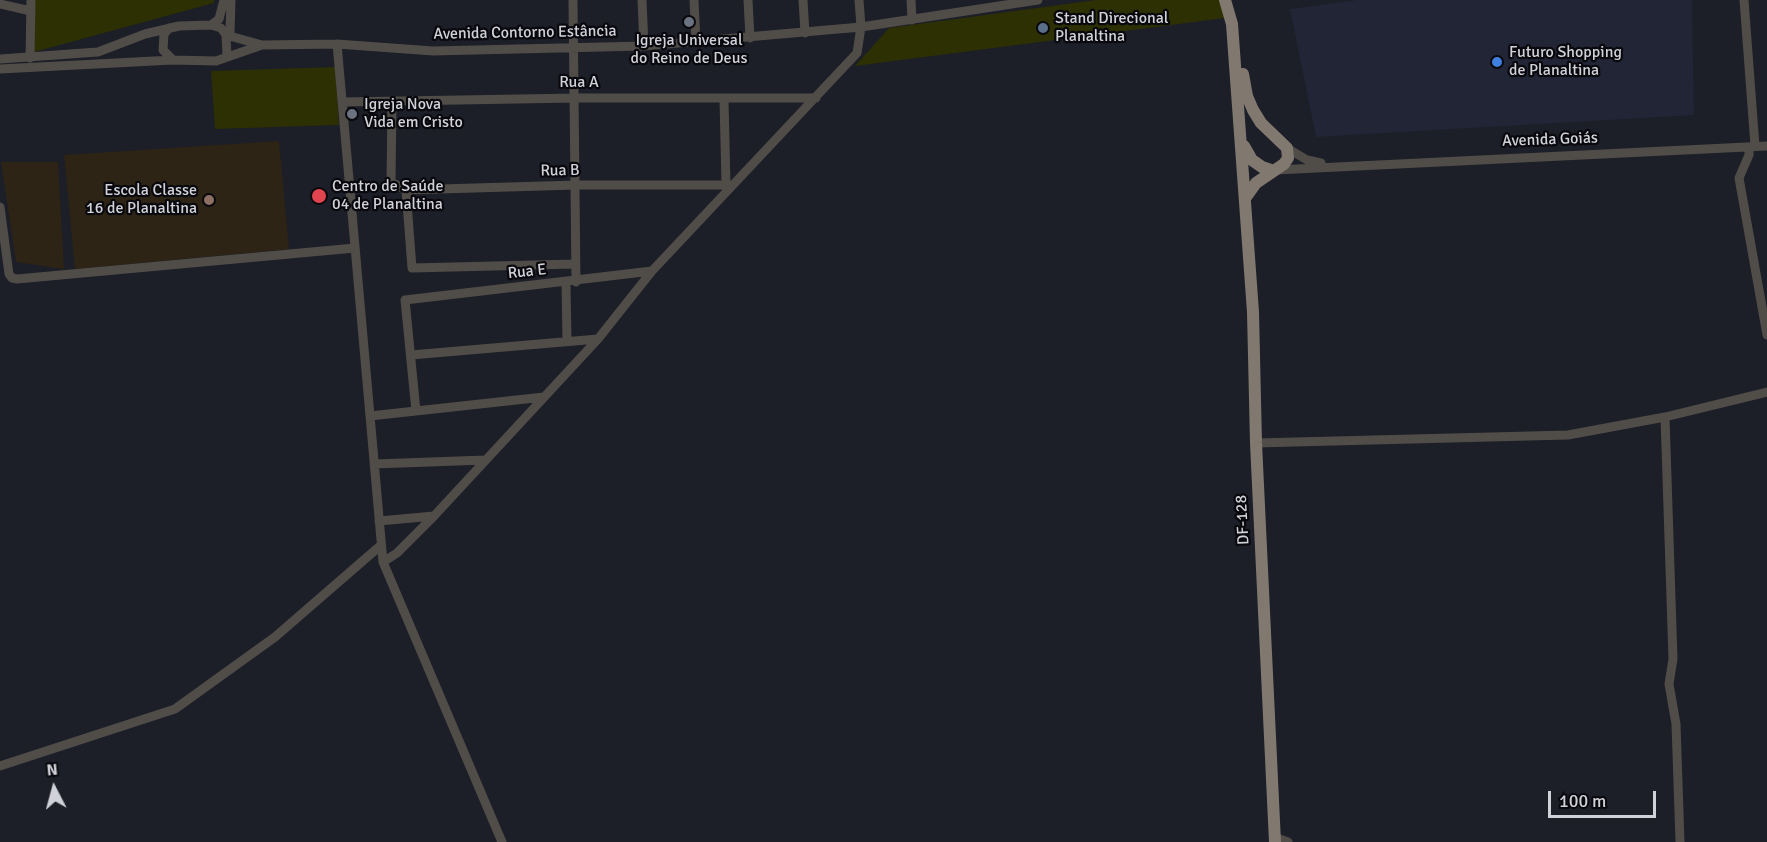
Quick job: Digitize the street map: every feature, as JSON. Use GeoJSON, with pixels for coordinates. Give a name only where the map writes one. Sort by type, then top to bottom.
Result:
{"type":"FeatureCollection","features":[{"type":"Feature","properties":{"kind":"main road","name":"DF-128"},"geometry":{"type":"LineString","coordinates":[[1225,0],[1232,24],[1253,312],[1256,443],[1274,840]]}},
{"type":"Feature","properties":{"kind":"main road"},"geometry":{"type":"LineString","coordinates":[[1235,0],[1243,79],[1247,96],[1261,123],[1287,148],[1287,161],[1256,183],[1246,197]]}},
{"type":"Feature","properties":{"kind":"main road"},"geometry":{"type":"LineString","coordinates":[[1261,123],[1251,123],[1241,133],[1252,160],[1274,171]]}},
{"type":"Feature","properties":{"kind":"street"},"geometry":{"type":"LineString","coordinates":[[30,58],[31,0]]}},
{"type":"Feature","properties":{"kind":"street"},"geometry":{"type":"LineString","coordinates":[[0,59],[98,52],[169,28],[211,25],[219,19],[224,0]]}},
{"type":"Feature","properties":{"kind":"street"},"geometry":{"type":"LineString","coordinates":[[227,57],[226,35],[230,33],[231,0]]}},
{"type":"Feature","properties":{"kind":"street"},"geometry":{"type":"LineString","coordinates":[[567,341],[571,282],[575,264],[577,185],[573,0]]}},
{"type":"Feature","properties":{"kind":"street"},"geometry":{"type":"LineString","coordinates":[[642,0],[644,46]]}},
{"type":"Feature","properties":{"kind":"street"},"geometry":{"type":"LineString","coordinates":[[694,0],[696,42]]}},
{"type":"Feature","properties":{"kind":"street"},"geometry":{"type":"LineString","coordinates":[[748,0],[750,38]]}},
{"type":"Feature","properties":{"kind":"street"},"geometry":{"type":"LineString","coordinates":[[803,0],[805,33]]}},
{"type":"Feature","properties":{"kind":"street"},"geometry":{"type":"LineString","coordinates":[[383,562],[397,553],[434,516],[598,339],[652,272],[729,185],[816,98],[857,53],[861,27],[859,0]]}},
{"type":"Feature","properties":{"kind":"street"},"geometry":{"type":"LineString","coordinates":[[911,0],[912,20]]}},
{"type":"Feature","properties":{"kind":"street","name":"Avenida Contorno Estância"},"geometry":{"type":"LineString","coordinates":[[211,25],[221,28],[226,35],[262,45],[337,44],[433,51],[644,46],[861,27],[912,20],[967,5],[1038,0]]}},
{"type":"Feature","properties":{"kind":"street"},"geometry":{"type":"LineString","coordinates":[[1744,0],[1752,147],[1739,178],[1767,335]]}},
{"type":"Feature","properties":{"kind":"street"},"geometry":{"type":"LineString","coordinates":[[0,4],[31,11]]}},
{"type":"Feature","properties":{"kind":"street"},"geometry":{"type":"LineString","coordinates":[[169,28],[164,34],[163,50],[173,60]]}},
{"type":"Feature","properties":{"kind":"street"},"geometry":{"type":"LineString","coordinates":[[337,44],[383,562],[502,842]]}},
{"type":"Feature","properties":{"kind":"street","name":"Avenida Contorno Estância"},"geometry":{"type":"LineString","coordinates":[[0,69],[173,60],[216,61],[262,45]]}},
{"type":"Feature","properties":{"kind":"street","name":"Rua A"},"geometry":{"type":"LineString","coordinates":[[342,102],[576,98],[724,100],[816,98]]}},
{"type":"Feature","properties":{"kind":"street"},"geometry":{"type":"LineString","coordinates":[[724,100],[729,185]]}},
{"type":"Feature","properties":{"kind":"street","name":"Rua B"},"geometry":{"type":"LineString","coordinates":[[392,102],[391,182],[406,190],[577,185],[729,185]]}},
{"type":"Feature","properties":{"kind":"street","name":"Avenida Goiás"},"geometry":{"type":"LineString","coordinates":[[1274,171],[1335,165],[1767,146]]}},
{"type":"Feature","properties":{"kind":"street","name":"Avenida Goiás"},"geometry":{"type":"LineString","coordinates":[[1287,148],[1307,160],[1335,165]]}},
{"type":"Feature","properties":{"kind":"street"},"geometry":{"type":"LineString","coordinates":[[406,190],[412,268],[575,264]]}},
{"type":"Feature","properties":{"kind":"street"},"geometry":{"type":"LineString","coordinates":[[0,207],[12,278]]}},
{"type":"Feature","properties":{"kind":"street"},"geometry":{"type":"LineString","coordinates":[[0,280],[355,248]]}},
{"type":"Feature","properties":{"kind":"street","name":"Rua E"},"geometry":{"type":"LineString","coordinates":[[411,355],[405,300],[652,272]]}},
{"type":"Feature","properties":{"kind":"street"},"geometry":{"type":"LineString","coordinates":[[416,411],[411,355],[598,339]]}},
{"type":"Feature","properties":{"kind":"street"},"geometry":{"type":"LineString","coordinates":[[1256,443],[1568,435],[1665,417],[1767,392]]}},
{"type":"Feature","properties":{"kind":"street"},"geometry":{"type":"LineString","coordinates":[[370,416],[544,397]]}},
{"type":"Feature","properties":{"kind":"street"},"geometry":{"type":"LineString","coordinates":[[1665,417],[1672,659],[1669,684],[1676,724],[1680,842]]}},
{"type":"Feature","properties":{"kind":"street"},"geometry":{"type":"LineString","coordinates":[[374,464],[486,460]]}},
{"type":"Feature","properties":{"kind":"street"},"geometry":{"type":"LineString","coordinates":[[379,521],[434,516]]}},
{"type":"Feature","properties":{"kind":"street"},"geometry":{"type":"LineString","coordinates":[[0,766],[175,709],[275,637],[380,546]]}},
{"type":"Feature","properties":{"kind":"street"},"geometry":{"type":"LineString","coordinates":[[1274,840],[1288,842]]}},
{"type":"Feature","properties":{"kind":"shaded area","name":"Futuro Shopping de Planaltina"},"geometry":{"type":"Polygon","coordinates":[[[1357,0],[1692,0],[1694,115],[1316,137],[1290,9],[1357,0]]]}},
{"type":"Feature","properties":{"kind":"shaded area","name":"Escola Classe 16 de Planaltina"},"geometry":{"type":"Polygon","coordinates":[[[279,141],[289,249],[75,269],[64,155],[279,141]]]}},
{"type":"Feature","properties":{"kind":"shaded area"},"geometry":{"type":"Polygon","coordinates":[[[1,162],[58,162],[64,269],[16,262],[1,162]]]}},
{"type":"Feature","properties":{"kind":"green space"},"geometry":{"type":"Polygon","coordinates":[[[35,0],[214,0],[214,3],[34,52],[35,0]]]}},
{"type":"Feature","properties":{"kind":"green space"},"geometry":{"type":"Polygon","coordinates":[[[1096,0],[1220,0],[1225,18],[855,66],[889,28],[1096,0]]]}},
{"type":"Feature","properties":{"kind":"green space"},"geometry":{"type":"Polygon","coordinates":[[[335,67],[339,125],[215,129],[211,71],[335,67]]]}},
{"type":"Feature","properties":{"kind":"place","name":"Igreja Universal do Reino de Deus"},"geometry":{"type":"Point","coordinates":[689,22]}},
{"type":"Feature","properties":{"kind":"place","name":"Stand Direcional Planaltina"},"geometry":{"type":"Point","coordinates":[1043,28]}},
{"type":"Feature","properties":{"kind":"place","name":"Futuro Shopping de Planaltina"},"geometry":{"type":"Point","coordinates":[1497,62]}},
{"type":"Feature","properties":{"kind":"place","name":"Igreja Nova Vida em Cristo"},"geometry":{"type":"Point","coordinates":[352,114]}},
{"type":"Feature","properties":{"kind":"place","name":"Centro de Saúde 04 de Planaltina"},"geometry":{"type":"Point","coordinates":[319,196]}},
{"type":"Feature","properties":{"kind":"place","name":"Escola Classe 16 de Planaltina"},"geometry":{"type":"Point","coordinates":[209,200]}}]}
